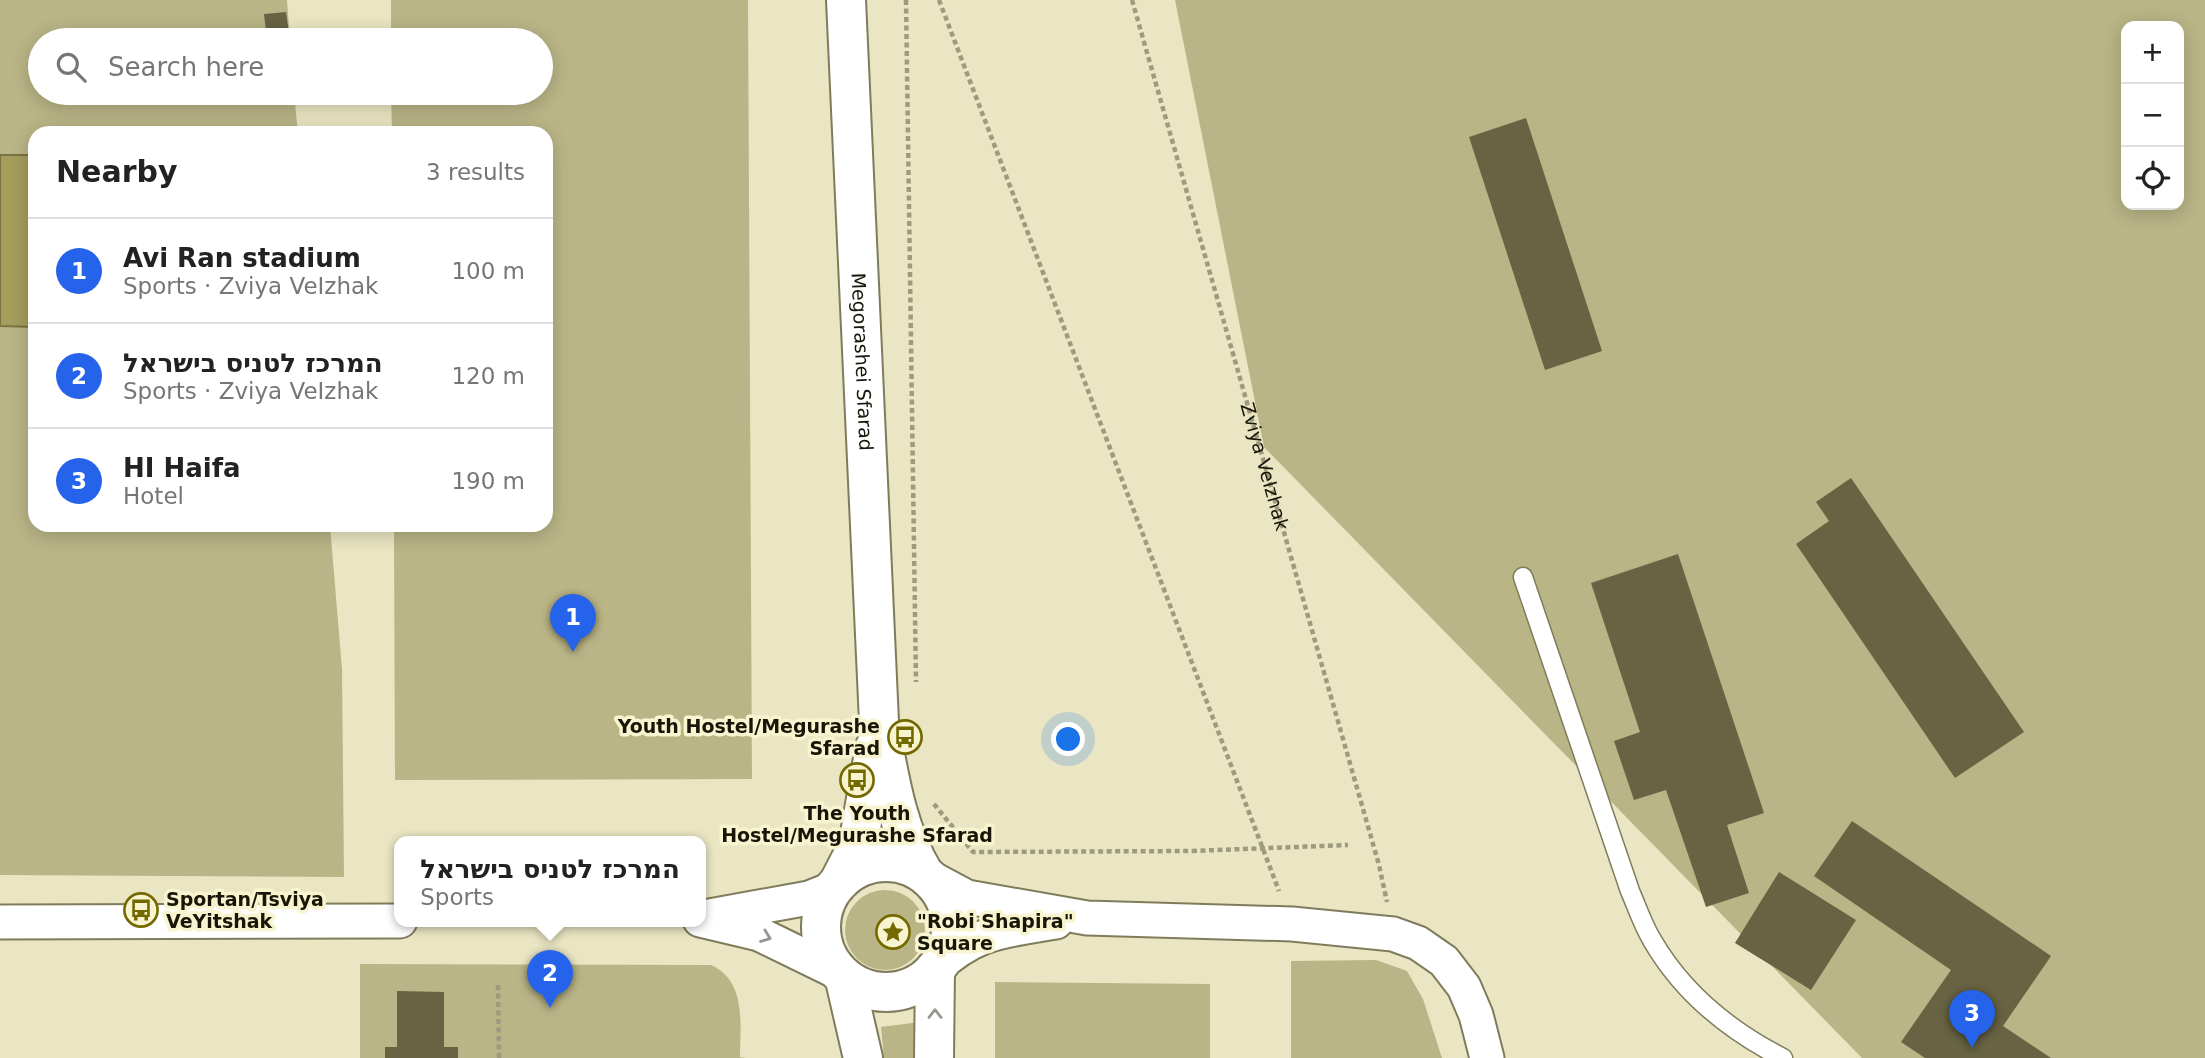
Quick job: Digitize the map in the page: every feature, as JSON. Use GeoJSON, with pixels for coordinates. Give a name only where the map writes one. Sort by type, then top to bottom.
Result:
{"type":"FeatureCollection","features":[{"type":"Feature","properties":{"kind":"street","name":"Megorashei Sfarad"},"geometry":{"type":"LineString","coordinates":[[846,0],[879,722],[896,809],[905,836],[924,874]]}},
{"type":"Feature","properties":{"kind":"street","name":"Megorashei Sfarad"},"geometry":{"type":"LineString","coordinates":[[836,885],[858,845],[879,722]]}},
{"type":"Feature","properties":{"kind":"street"},"geometry":{"type":"LineString","coordinates":[[706,918],[809,898],[836,885],[865,865],[885,861],[905,864],[967,897],[1087,918],[1292,924],[1393,934],[1418,943],[1444,961],[1464,987],[1476,1015],[1487,1058]]}},
{"type":"Feature","properties":{"kind":"street"},"geometry":{"type":"LineString","coordinates":[[924,874],[939,889],[948,908],[951,928],[949,943],[935,969],[934,1058]]}},
{"type":"Feature","properties":{"kind":"street"},"geometry":{"type":"LineString","coordinates":[[836,885],[821,920],[822,941],[841,976],[863,1058]]}},
{"type":"Feature","properties":{"kind":"street"},"geometry":{"type":"LineString","coordinates":[[706,920],[759,934],[841,976],[886,992],[906,989],[935,969],[958,947],[1000,931],[1087,918]]}},
{"type":"Feature","properties":{"kind":"street"},"geometry":{"type":"LineString","coordinates":[[0,922],[394,921]]}},
{"type":"Feature","properties":{"kind":"lane"},"geometry":{"type":"LineString","coordinates":[[1523,577],[1630,891],[1652,940],[1692,994],[1748,1040],[1783,1058]]}},
{"type":"Feature","properties":{"kind":"path"},"geometry":{"type":"LineString","coordinates":[[906,0],[916,685]]}},
{"type":"Feature","properties":{"kind":"path"},"geometry":{"type":"LineString","coordinates":[[939,0],[1292,924]]}},
{"type":"Feature","properties":{"kind":"path","name":"Zviya VeIzhak"},"geometry":{"type":"LineString","coordinates":[[1132,0],[1375,851],[1393,934]]}},
{"type":"Feature","properties":{"kind":"path"},"geometry":{"type":"LineString","coordinates":[[926,793],[973,852],[1192,851],[1348,845]]}},
{"type":"Feature","properties":{"kind":"path"},"geometry":{"type":"LineString","coordinates":[[498,985],[499,1058]]}},
{"type":"Feature","properties":{"kind":"shaded area"},"geometry":{"type":"Polygon","coordinates":[[[0,0],[287,0],[289,28],[28,28],[28,105],[295,105],[297,126],[28,126],[28,532],[331,532],[342,669],[344,877],[0,875],[0,0]]]}},
{"type":"Feature","properties":{"kind":"shaded area"},"geometry":{"type":"Polygon","coordinates":[[[391,0],[748,0],[752,779],[395,780],[394,532],[553,532],[553,126],[392,126],[391,105],[553,105],[553,28],[391,28],[391,0]]]}},
{"type":"Feature","properties":{"kind":"shaded area"},"geometry":{"type":"Polygon","coordinates":[[[1175,0],[2205,0],[2205,1058],[1862,1058],[1264,447],[1175,0]]]}},
{"type":"Feature","properties":{"kind":"shaded area"},"geometry":{"type":"Polygon","coordinates":[[[0,155],[28,155],[28,327],[0,326],[0,155]]]}},
{"type":"Feature","properties":{"kind":"shaded area"},"geometry":{"type":"Polygon","coordinates":[[[885,890],[900,893],[913,902],[922,915],[925,930],[922,945],[913,958],[900,967],[885,970],[870,967],[857,958],[848,945],[845,930],[848,915],[857,902],[870,893],[885,890]]]}},
{"type":"Feature","properties":{"kind":"shaded area"},"geometry":{"type":"Polygon","coordinates":[[[1376,960],[1407,971],[1423,999],[1442,1058],[1291,1058],[1291,961],[1376,960]]]}},
{"type":"Feature","properties":{"kind":"shaded area"},"geometry":{"type":"Polygon","coordinates":[[[360,964],[711,965],[723,972],[736,993],[740,1018],[740,1057],[745,1058],[360,1058],[360,964]]]}},
{"type":"Feature","properties":{"kind":"shaded area"},"geometry":{"type":"Polygon","coordinates":[[[995,982],[1210,984],[1210,1058],[995,1058],[995,982]]]}},
{"type":"Feature","properties":{"kind":"shaded area"},"geometry":{"type":"Polygon","coordinates":[[[920,1022],[919,1058],[884,1058],[881,1027],[920,1022]]]}},
{"type":"Feature","properties":{"kind":"building"},"geometry":{"type":"Polygon","coordinates":[[[286,12],[288,28],[266,28],[264,14],[286,12]]]}},
{"type":"Feature","properties":{"kind":"building"},"geometry":{"type":"Polygon","coordinates":[[[1526,118],[1602,351],[1545,370],[1469,137],[1526,118]]]}},
{"type":"Feature","properties":{"kind":"building"},"geometry":{"type":"Polygon","coordinates":[[[1851,478],[2024,732],[1955,778],[1796,544],[1829,521],[1816,502],[1851,478]]]}},
{"type":"Feature","properties":{"kind":"building"},"geometry":{"type":"Polygon","coordinates":[[[1678,554],[1764,813],[1727,825],[1749,893],[1706,907],[1666,790],[1634,800],[1614,741],[1640,732],[1591,583],[1678,554]]]}},
{"type":"Feature","properties":{"kind":"building"},"geometry":{"type":"Polygon","coordinates":[[[1852,821],[2051,956],[2003,1026],[2051,1058],[1925,1058],[1901,1042],[1951,970],[1814,876],[1852,821]]]}},
{"type":"Feature","properties":{"kind":"building"},"geometry":{"type":"Polygon","coordinates":[[[1779,872],[1856,920],[1811,990],[1735,943],[1779,872]]]}},
{"type":"Feature","properties":{"kind":"building"},"geometry":{"type":"Polygon","coordinates":[[[397,991],[444,992],[444,1047],[458,1047],[458,1058],[385,1058],[385,1047],[397,1047],[397,991]]]}},
{"type":"Feature","properties":{"kind":"place","name":"Avi Ran stadium"},"geometry":{"type":"Point","coordinates":[573,652]}},
{"type":"Feature","properties":{"kind":"place","name":"Youth Hostel/Megurashe Sfarad"},"geometry":{"type":"Point","coordinates":[905,737]}},
{"type":"Feature","properties":{"kind":"place","name":"The Youth Hostel/Megurashe Sfarad"},"geometry":{"type":"Point","coordinates":[857,780]}},
{"type":"Feature","properties":{"kind":"place","name":"Sportan/Tsviya VeYitshak"},"geometry":{"type":"Point","coordinates":[141,910]}},
{"type":"Feature","properties":{"kind":"place","name":"\"Robi Shapira\" Square"},"geometry":{"type":"Point","coordinates":[893,932]}},
{"type":"Feature","properties":{"kind":"place","name":"המרכז לטניס בישראל"},"geometry":{"type":"Point","coordinates":[550,1008]}},
{"type":"Feature","properties":{"kind":"place","name":"HI Haifa"},"geometry":{"type":"Point","coordinates":[1972,1048]}}]}
